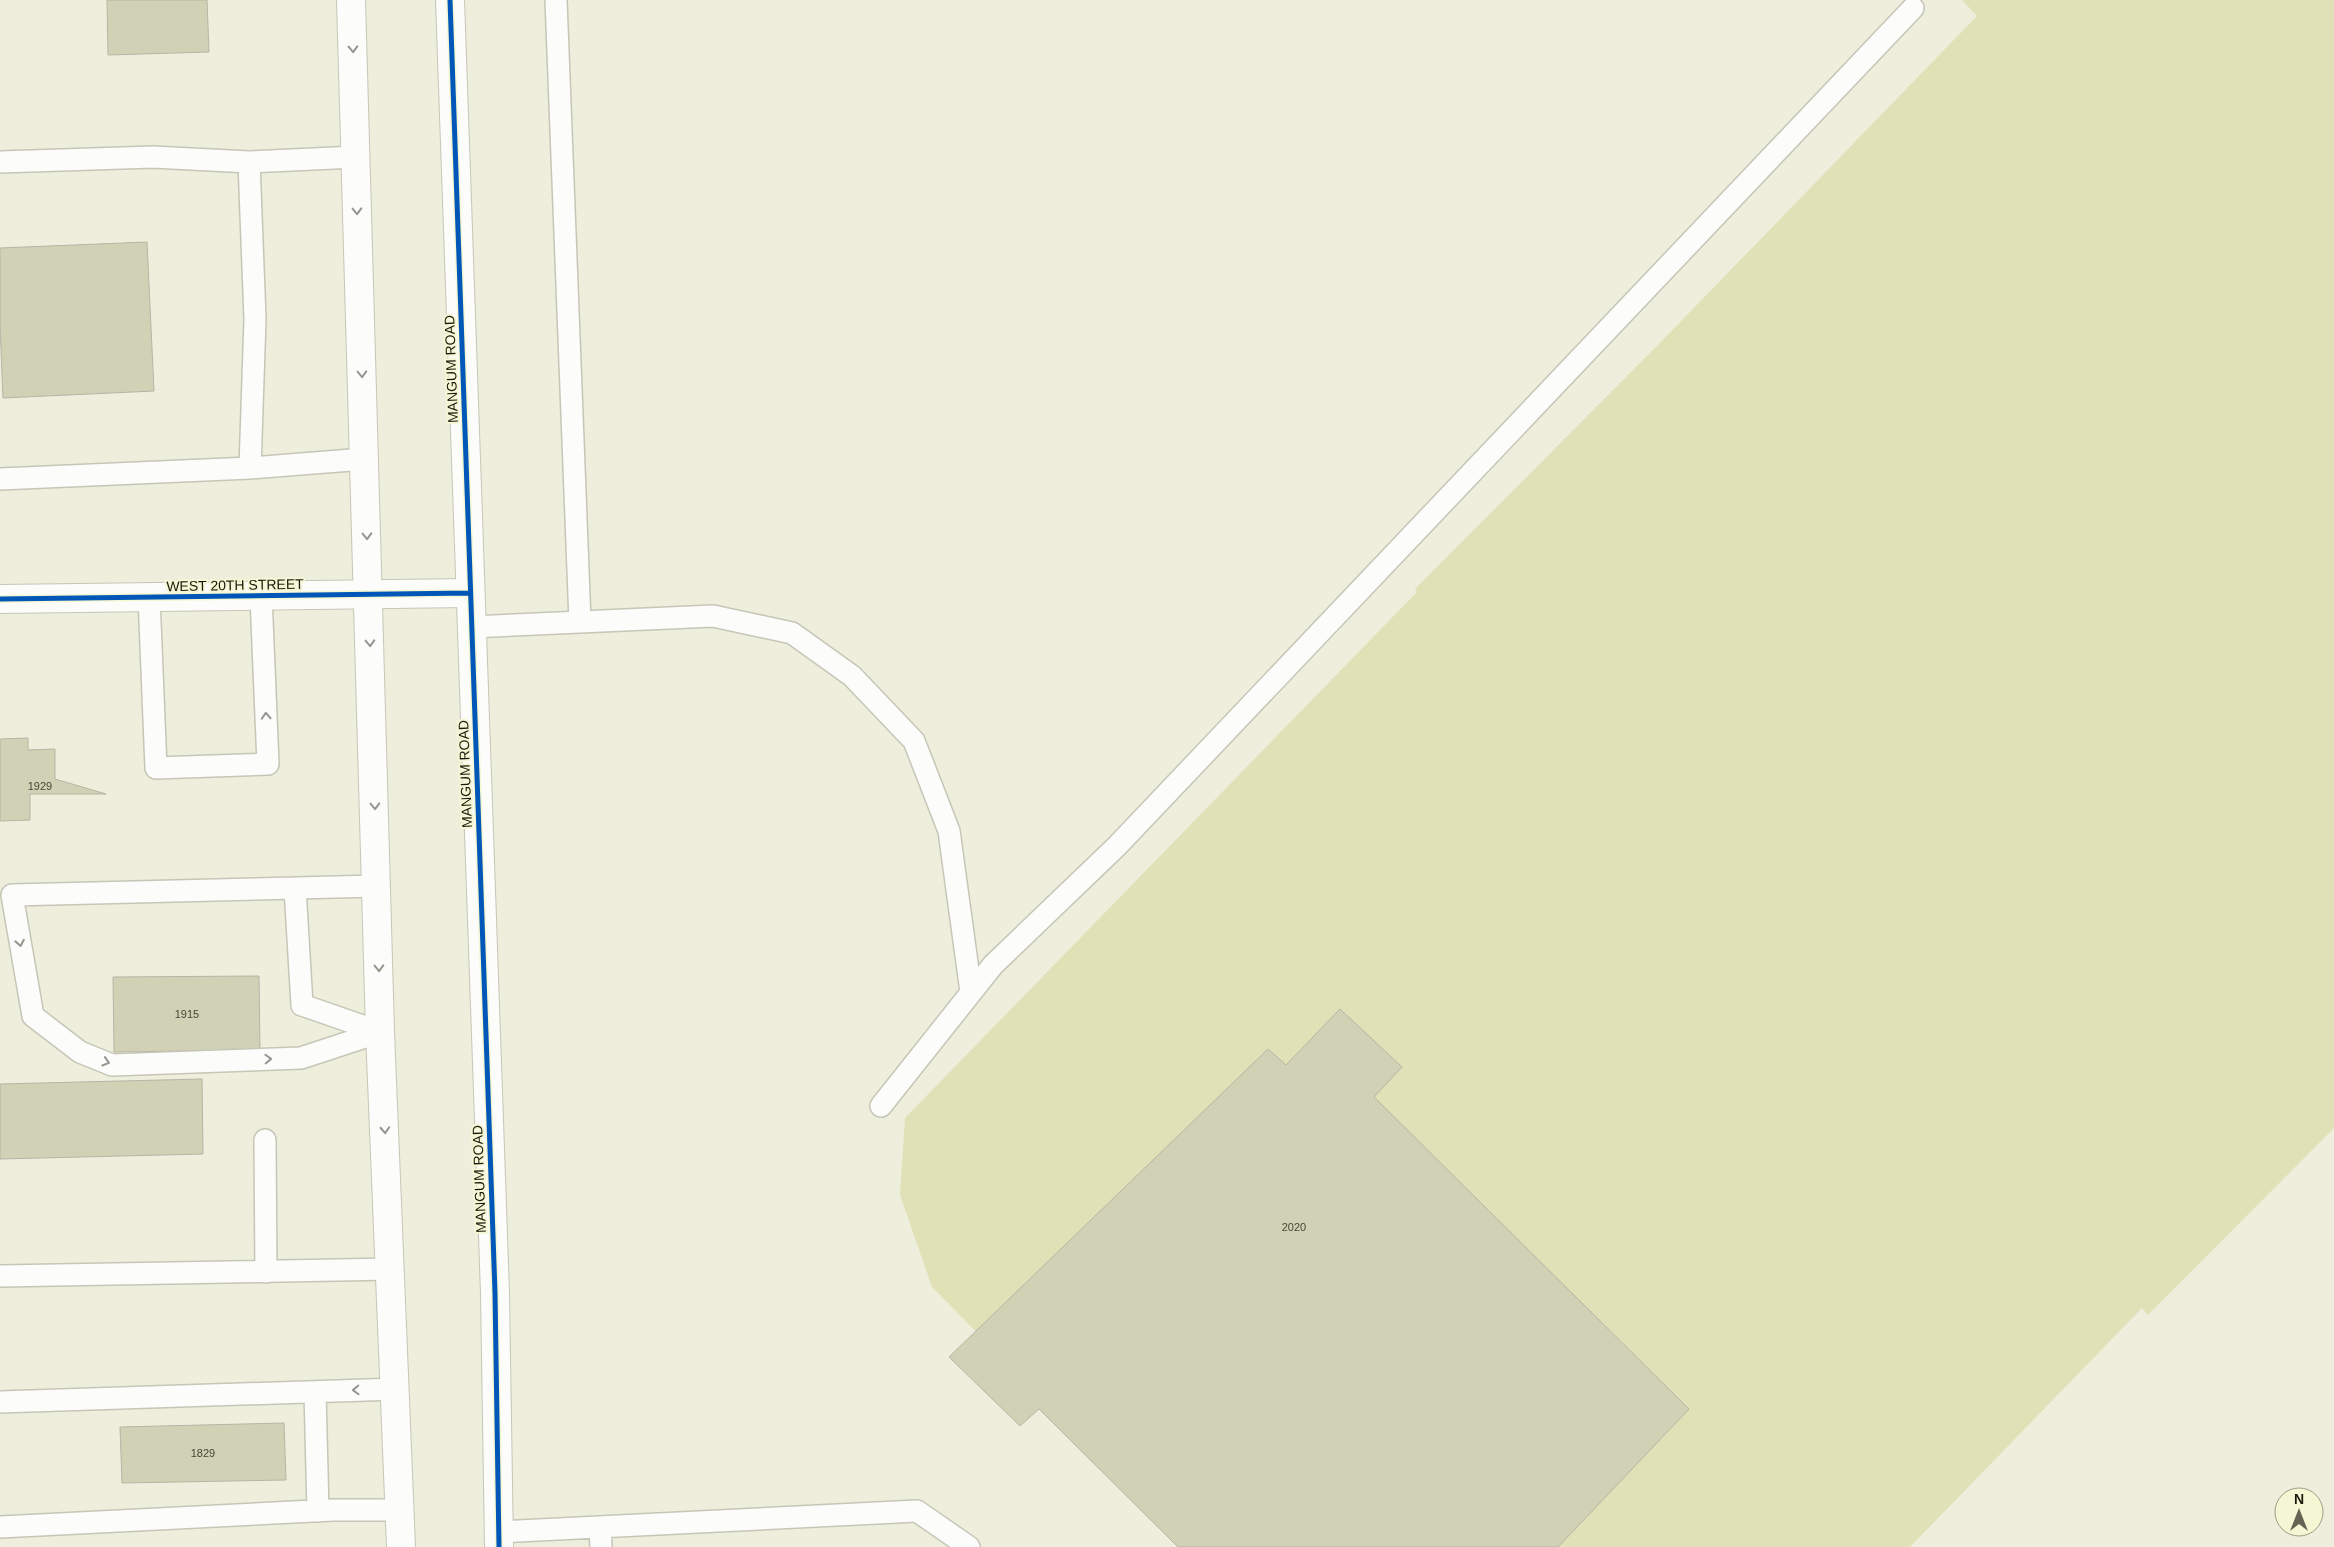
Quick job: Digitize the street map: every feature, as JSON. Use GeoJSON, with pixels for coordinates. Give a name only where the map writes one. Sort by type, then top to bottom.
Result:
{"type":"FeatureCollection","features":[{"type":"Feature","properties":{"kind":"main road"},"geometry":{"type":"LineString","coordinates":[[351,0],[380,1032],[392,1269],[402,1547]]}},
{"type":"Feature","properties":{"kind":"main road","name":"MANGUM ROAD"},"geometry":{"type":"LineString","coordinates":[[450,0],[494,1293],[499,1540]]}},
{"type":"Feature","properties":{"kind":"main road","name":"WEST 20TH STREET"},"geometry":{"type":"LineString","coordinates":[[0,599],[470,593]]}},
{"type":"Feature","properties":{"kind":"lane"},"geometry":{"type":"LineString","coordinates":[[556,0],[580,622]]}},
{"type":"Feature","properties":{"kind":"lane"},"geometry":{"type":"LineString","coordinates":[[882,1106],[993,965],[1117,846],[1913,8]]}},
{"type":"Feature","properties":{"kind":"lane"},"geometry":{"type":"LineString","coordinates":[[0,162],[153,157],[249,162],[356,157]]}},
{"type":"Feature","properties":{"kind":"lane"},"geometry":{"type":"LineString","coordinates":[[249,162],[255,319],[250,468]]}},
{"type":"Feature","properties":{"kind":"lane"},"geometry":{"type":"LineString","coordinates":[[0,479],[250,468],[364,459]]}},
{"type":"Feature","properties":{"kind":"lane"},"geometry":{"type":"LineString","coordinates":[[149,597],[156,768],[268,764],[261,596]]}},
{"type":"Feature","properties":{"kind":"lane"},"geometry":{"type":"LineString","coordinates":[[471,627],[713,616],[792,633],[852,676],[914,741],[949,831],[971,992]]}},
{"type":"Feature","properties":{"kind":"lane"},"geometry":{"type":"LineString","coordinates":[[377,886],[12,895],[32,1016],[80,1052],[112,1065],[301,1058],[380,1032]]}},
{"type":"Feature","properties":{"kind":"lane"},"geometry":{"type":"LineString","coordinates":[[295,888],[302,1005],[380,1032]]}},
{"type":"Feature","properties":{"kind":"lane"},"geometry":{"type":"LineString","coordinates":[[265,1140],[266,1272]]}},
{"type":"Feature","properties":{"kind":"lane"},"geometry":{"type":"LineString","coordinates":[[0,1276],[392,1269]]}},
{"type":"Feature","properties":{"kind":"lane"},"geometry":{"type":"LineString","coordinates":[[0,1402],[396,1389]]}},
{"type":"Feature","properties":{"kind":"lane"},"geometry":{"type":"LineString","coordinates":[[315,1392],[318,1511]]}},
{"type":"Feature","properties":{"kind":"lane"},"geometry":{"type":"LineString","coordinates":[[0,1527],[318,1511],[400,1510]]}},
{"type":"Feature","properties":{"kind":"lane"},"geometry":{"type":"LineString","coordinates":[[499,1540],[601,1538],[917,1511],[969,1547]]}},
{"type":"Feature","properties":{"kind":"green space"},"geometry":{"type":"Polygon","coordinates":[[[1962,0],[2334,0],[2334,1128],[2148,1315],[2142,1308],[1910,1547],[1190,1547],[932,1287],[900,1195],[905,1118],[1417,592],[1415,589],[1656,347],[1977,16],[1962,0]]]}},
{"type":"Feature","properties":{"kind":"building"},"geometry":{"type":"Polygon","coordinates":[[[107,0],[207,0],[209,52],[108,55],[107,0]]]}},
{"type":"Feature","properties":{"kind":"building"},"geometry":{"type":"Polygon","coordinates":[[[147,242],[154,391],[3,398],[0,325],[0,248],[147,242]]]}},
{"type":"Feature","properties":{"kind":"building"},"geometry":{"type":"Polygon","coordinates":[[[28,738],[28,750],[55,749],[55,779],[106,794],[30,794],[30,820],[0,821],[0,739],[28,738]]]}},
{"type":"Feature","properties":{"kind":"building"},"geometry":{"type":"Polygon","coordinates":[[[259,976],[260,1050],[114,1052],[113,977],[259,976]]]}},
{"type":"Feature","properties":{"kind":"building"},"geometry":{"type":"Polygon","coordinates":[[[1340,1009],[1402,1067],[1374,1097],[1689,1409],[1558,1547],[1178,1547],[1039,1409],[1020,1426],[949,1357],[1268,1049],[1286,1065],[1340,1009]]]}},
{"type":"Feature","properties":{"kind":"building"},"geometry":{"type":"Polygon","coordinates":[[[202,1079],[203,1154],[0,1159],[0,1084],[202,1079]]]}},
{"type":"Feature","properties":{"kind":"building"},"geometry":{"type":"Polygon","coordinates":[[[284,1423],[286,1480],[122,1483],[120,1427],[284,1423]]]}},
{"type":"Feature","properties":{"kind":"cycle path"},"geometry":{"type":"LineString","coordinates":[[450,0],[495,1293],[499,1547]]}},
{"type":"Feature","properties":{"kind":"cycle path"},"geometry":{"type":"LineString","coordinates":[[0,599],[470,593]]}}]}
